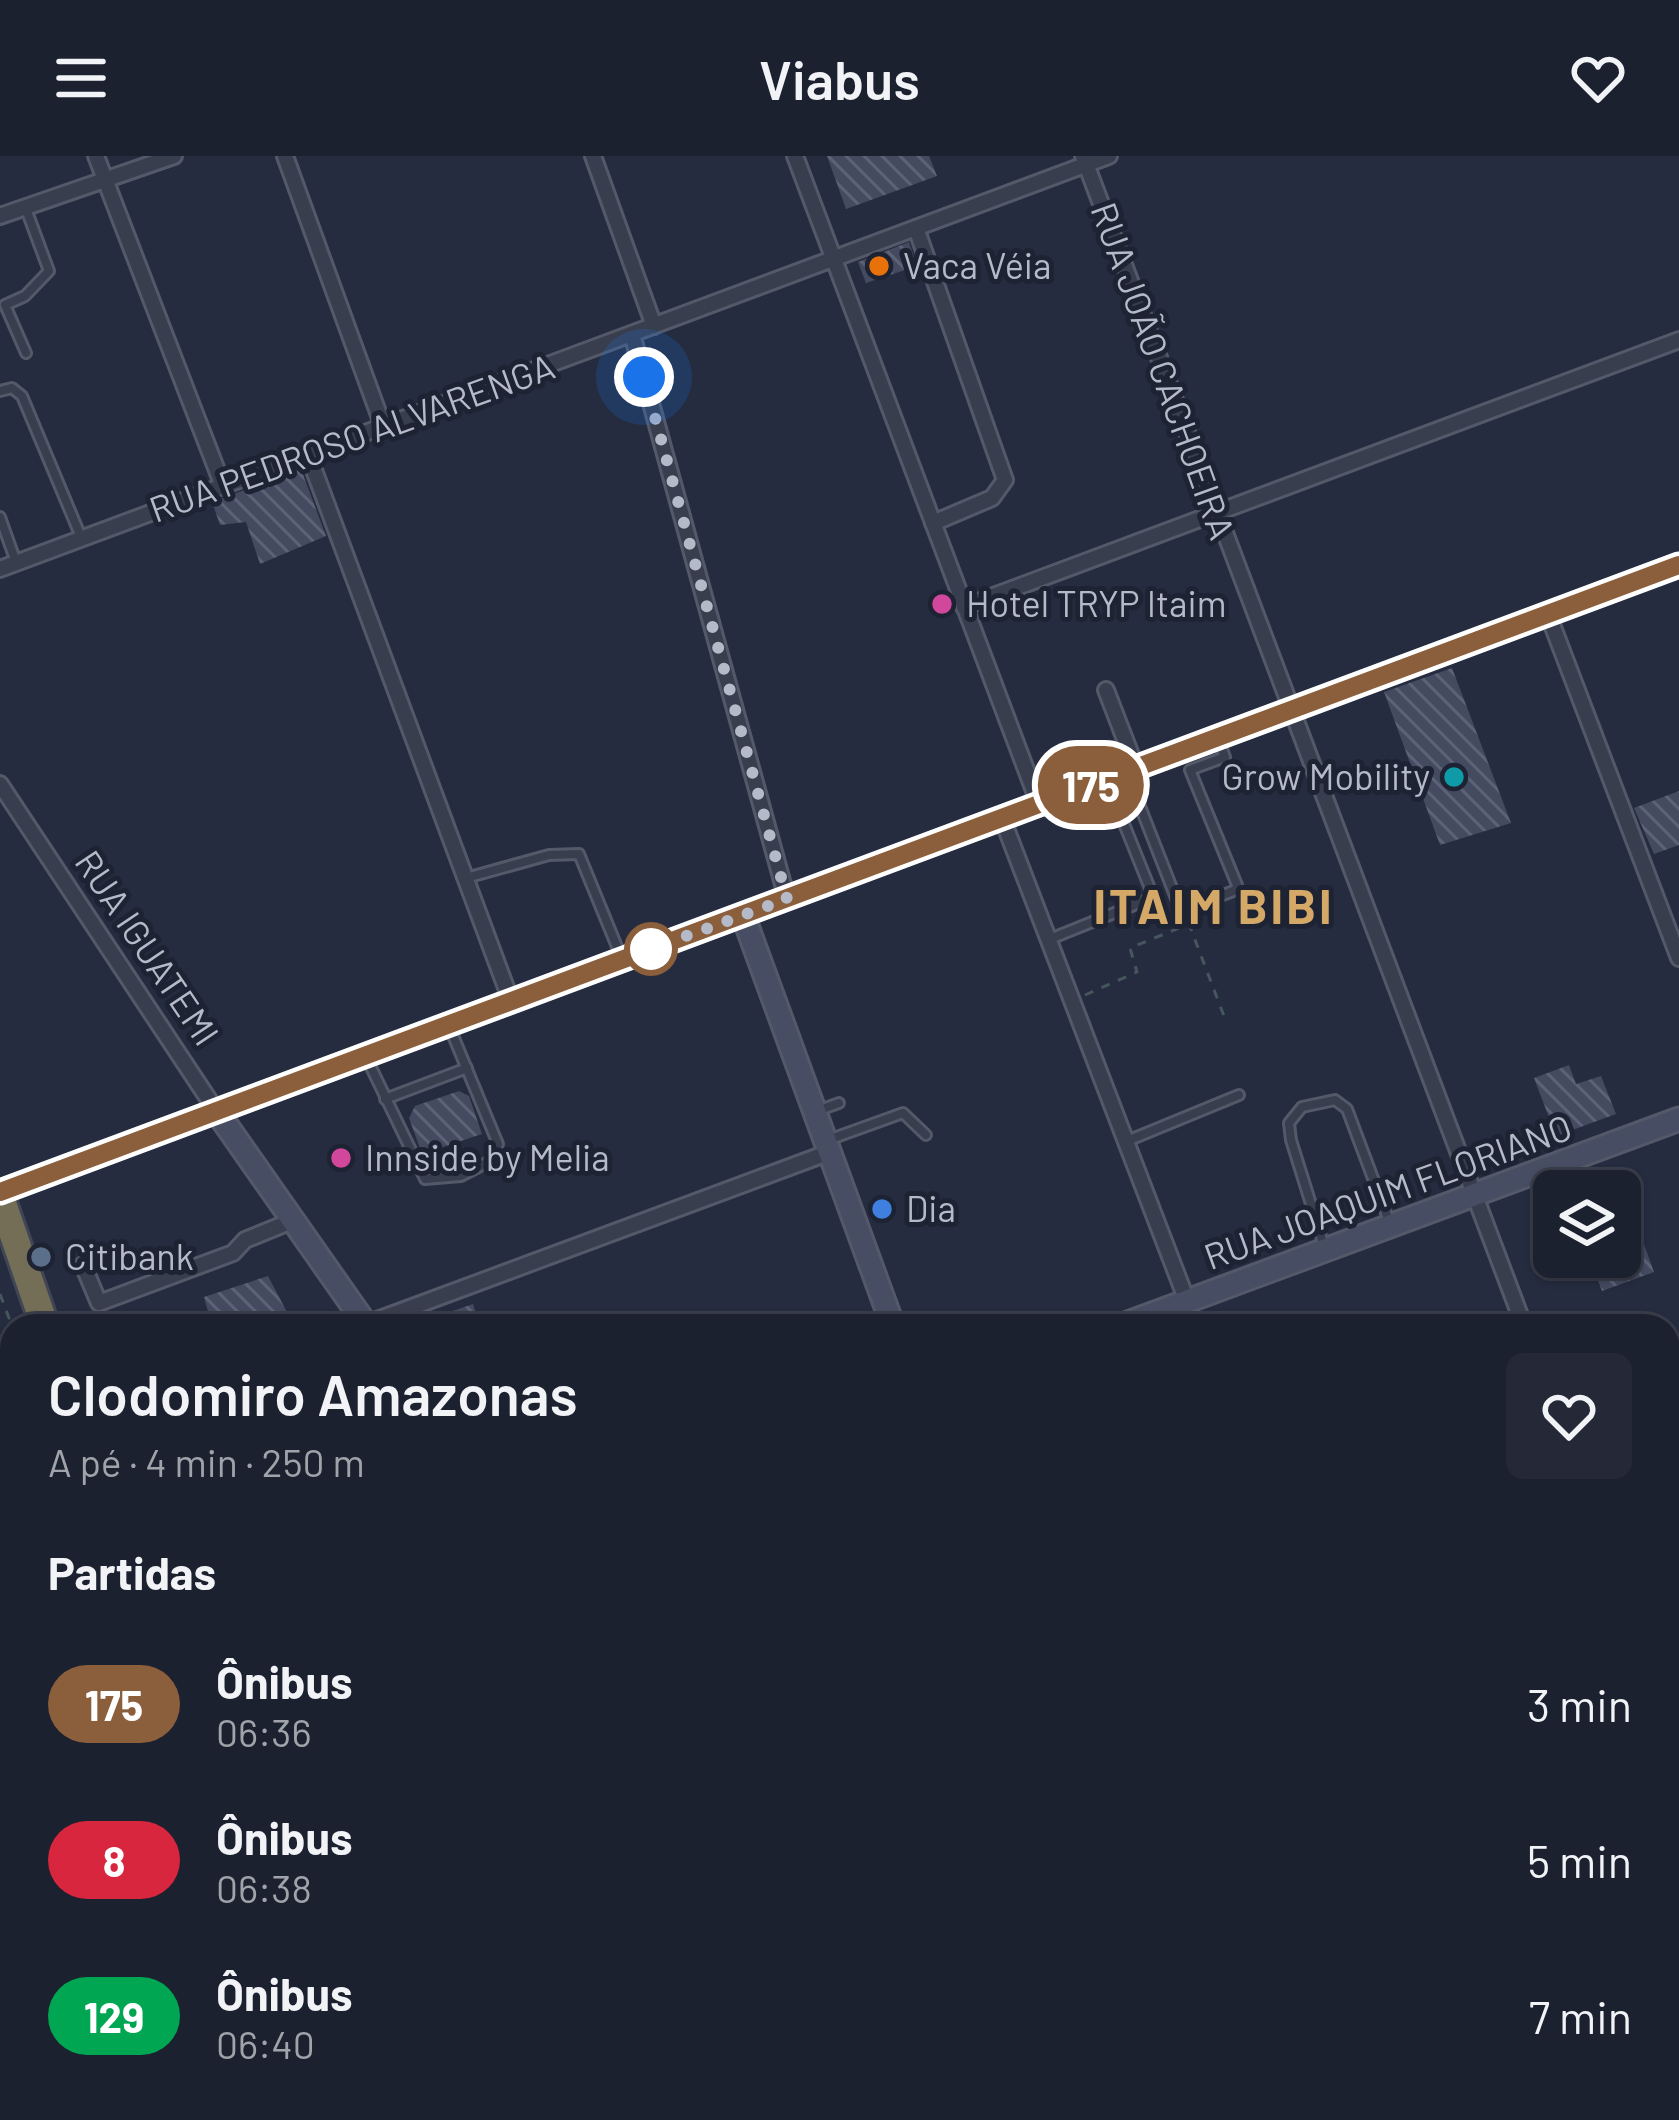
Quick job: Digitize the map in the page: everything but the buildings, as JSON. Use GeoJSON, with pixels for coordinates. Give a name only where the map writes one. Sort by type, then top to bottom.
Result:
{"type":"FeatureCollection","features":[{"type":"Feature","properties":{"kind":"highway"},"geometry":{"type":"LineString","coordinates":[[0,1194],[41,1314]]}},
{"type":"Feature","properties":{"kind":"street"},"geometry":{"type":"LineString","coordinates":[[96,156],[224,486]]}},
{"type":"Feature","properties":{"kind":"street"},"geometry":{"type":"LineString","coordinates":[[0,216],[173,156]]}},
{"type":"Feature","properties":{"kind":"street"},"geometry":{"type":"LineString","coordinates":[[284,156],[383,426]]}},
{"type":"Feature","properties":{"kind":"street"},"geometry":{"type":"LineString","coordinates":[[593,156],[654,326]]}},
{"type":"Feature","properties":{"kind":"street"},"geometry":{"type":"LineString","coordinates":[[795,156],[1039,804]]}},
{"type":"Feature","properties":{"kind":"street","name":"RUA PEDROSO ALVARENGA"},"geometry":{"type":"LineString","coordinates":[[0,569],[916,228],[1085,160],[1109,156]]}},
{"type":"Feature","properties":{"kind":"street","name":"RUA JOÃO CACHOEIRA"},"geometry":{"type":"LineString","coordinates":[[1085,160],[1519,1314]]}},
{"type":"Feature","properties":{"kind":"street"},"geometry":{"type":"LineString","coordinates":[[916,228],[1005,480],[1002,491],[992,498],[933,523]]}},
{"type":"Feature","properties":{"kind":"street"},"geometry":{"type":"LineString","coordinates":[[632,334],[787,899]]}},
{"type":"Feature","properties":{"kind":"street"},"geometry":{"type":"LineString","coordinates":[[964,608],[1679,340]]}},
{"type":"Feature","properties":{"kind":"street"},"geometry":{"type":"LineString","coordinates":[[308,454],[511,1001]]}},
{"type":"Feature","properties":{"kind":"street"},"geometry":{"type":"LineString","coordinates":[[0,1194],[1679,565]]}},
{"type":"Feature","properties":{"kind":"street"},"geometry":{"type":"LineString","coordinates":[[1548,614],[1679,958]]}},
{"type":"Feature","properties":{"kind":"street"},"geometry":{"type":"LineString","coordinates":[[1106,690],[1123,773]]}},
{"type":"Feature","properties":{"kind":"street","name":"RUA IGUATEMI"},"geometry":{"type":"LineString","coordinates":[[0,784],[358,1314]]}},
{"type":"Feature","properties":{"kind":"street"},"geometry":{"type":"LineString","coordinates":[[1002,818],[1186,1301]]}},
{"type":"Feature","properties":{"kind":"street"},"geometry":{"type":"LineString","coordinates":[[743,915],[889,1314]]}},
{"type":"Feature","properties":{"kind":"street","name":"RUA JOAQUIM FLORIANO"},"geometry":{"type":"LineString","coordinates":[[1152,1314],[1679,1119]]}},
{"type":"Feature","properties":{"kind":"street"},"geometry":{"type":"LineString","coordinates":[[394,1314],[828,1147]]}},
{"type":"Feature","properties":{"kind":"street"},"geometry":{"type":"LineString","coordinates":[[83,1265],[99,1303],[233,1253],[245,1240],[294,1220]]}},
{"type":"Feature","properties":{"kind":"lane"},"geometry":{"type":"LineString","coordinates":[[26,207],[49,271],[25,296],[5,305],[26,353]]}},
{"type":"Feature","properties":{"kind":"lane"},"geometry":{"type":"LineString","coordinates":[[0,392],[12,388],[22,396],[82,539]]}},
{"type":"Feature","properties":{"kind":"lane"},"geometry":{"type":"LineString","coordinates":[[0,517],[17,563]]}},
{"type":"Feature","properties":{"kind":"lane"},"geometry":{"type":"LineString","coordinates":[[1123,773],[1181,911],[1189,910],[1236,890],[1237,885],[1190,770],[1225,757],[1218,737]]}},
{"type":"Feature","properties":{"kind":"lane"},"geometry":{"type":"LineString","coordinates":[[1048,940],[1149,899],[1123,773]]}},
{"type":"Feature","properties":{"kind":"lane"},"geometry":{"type":"LineString","coordinates":[[466,878],[549,855],[580,854],[622,960]]}},
{"type":"Feature","properties":{"kind":"lane"},"geometry":{"type":"LineString","coordinates":[[366,1056],[424,1179],[461,1175],[498,1153],[449,1025]]}},
{"type":"Feature","properties":{"kind":"lane"},"geometry":{"type":"LineString","coordinates":[[385,1099],[467,1068]]}},
{"type":"Feature","properties":{"kind":"lane"},"geometry":{"type":"LineString","coordinates":[[1125,1142],[1239,1095]]}},
{"type":"Feature","properties":{"kind":"lane"},"geometry":{"type":"LineString","coordinates":[[1325,1251],[1291,1140],[1289,1123],[1302,1107],[1335,1100],[1347,1109],[1391,1226]]}},
{"type":"Feature","properties":{"kind":"lane"},"geometry":{"type":"LineString","coordinates":[[816,1111],[839,1103]]}},
{"type":"Feature","properties":{"kind":"lane"},"geometry":{"type":"LineString","coordinates":[[828,1147],[903,1113],[926,1135]]}},
{"type":"Feature","properties":{"kind":"path"},"geometry":{"type":"LineString","coordinates":[[1071,1000],[1137,971],[1130,947],[1189,924],[1223,1016]]}},
{"type":"Feature","properties":{"kind":"bus line","name":"175"},"geometry":{"type":"LineString","coordinates":[[0,1192],[1679,565]]}},
{"type":"Feature","properties":{"kind":"place","name":"Vaca Véia"},"geometry":{"type":"Point","coordinates":[879,266]}},
{"type":"Feature","properties":{"kind":"place","name":"Hotel TRYP Itaim"},"geometry":{"type":"Point","coordinates":[942,604]}},
{"type":"Feature","properties":{"kind":"place","name":"Grow Mobility"},"geometry":{"type":"Point","coordinates":[1454,777]}},
{"type":"Feature","properties":{"kind":"place","name":"Innside by Melia"},"geometry":{"type":"Point","coordinates":[341,1158]}},
{"type":"Feature","properties":{"kind":"place","name":"Dia"},"geometry":{"type":"Point","coordinates":[882,1209]}},
{"type":"Feature","properties":{"kind":"place","name":"Citibank"},"geometry":{"type":"Point","coordinates":[41,1257]}},
{"type":"Feature","properties":{"kind":"district","name":"ITAIM BIBI"},"geometry":{"type":"Point","coordinates":[1214,907]}},
{"type":"Feature","properties":{"kind":"route"},"geometry":{"type":"LineString","coordinates":[[644,377],[787,899],[651,949]]}}]}
